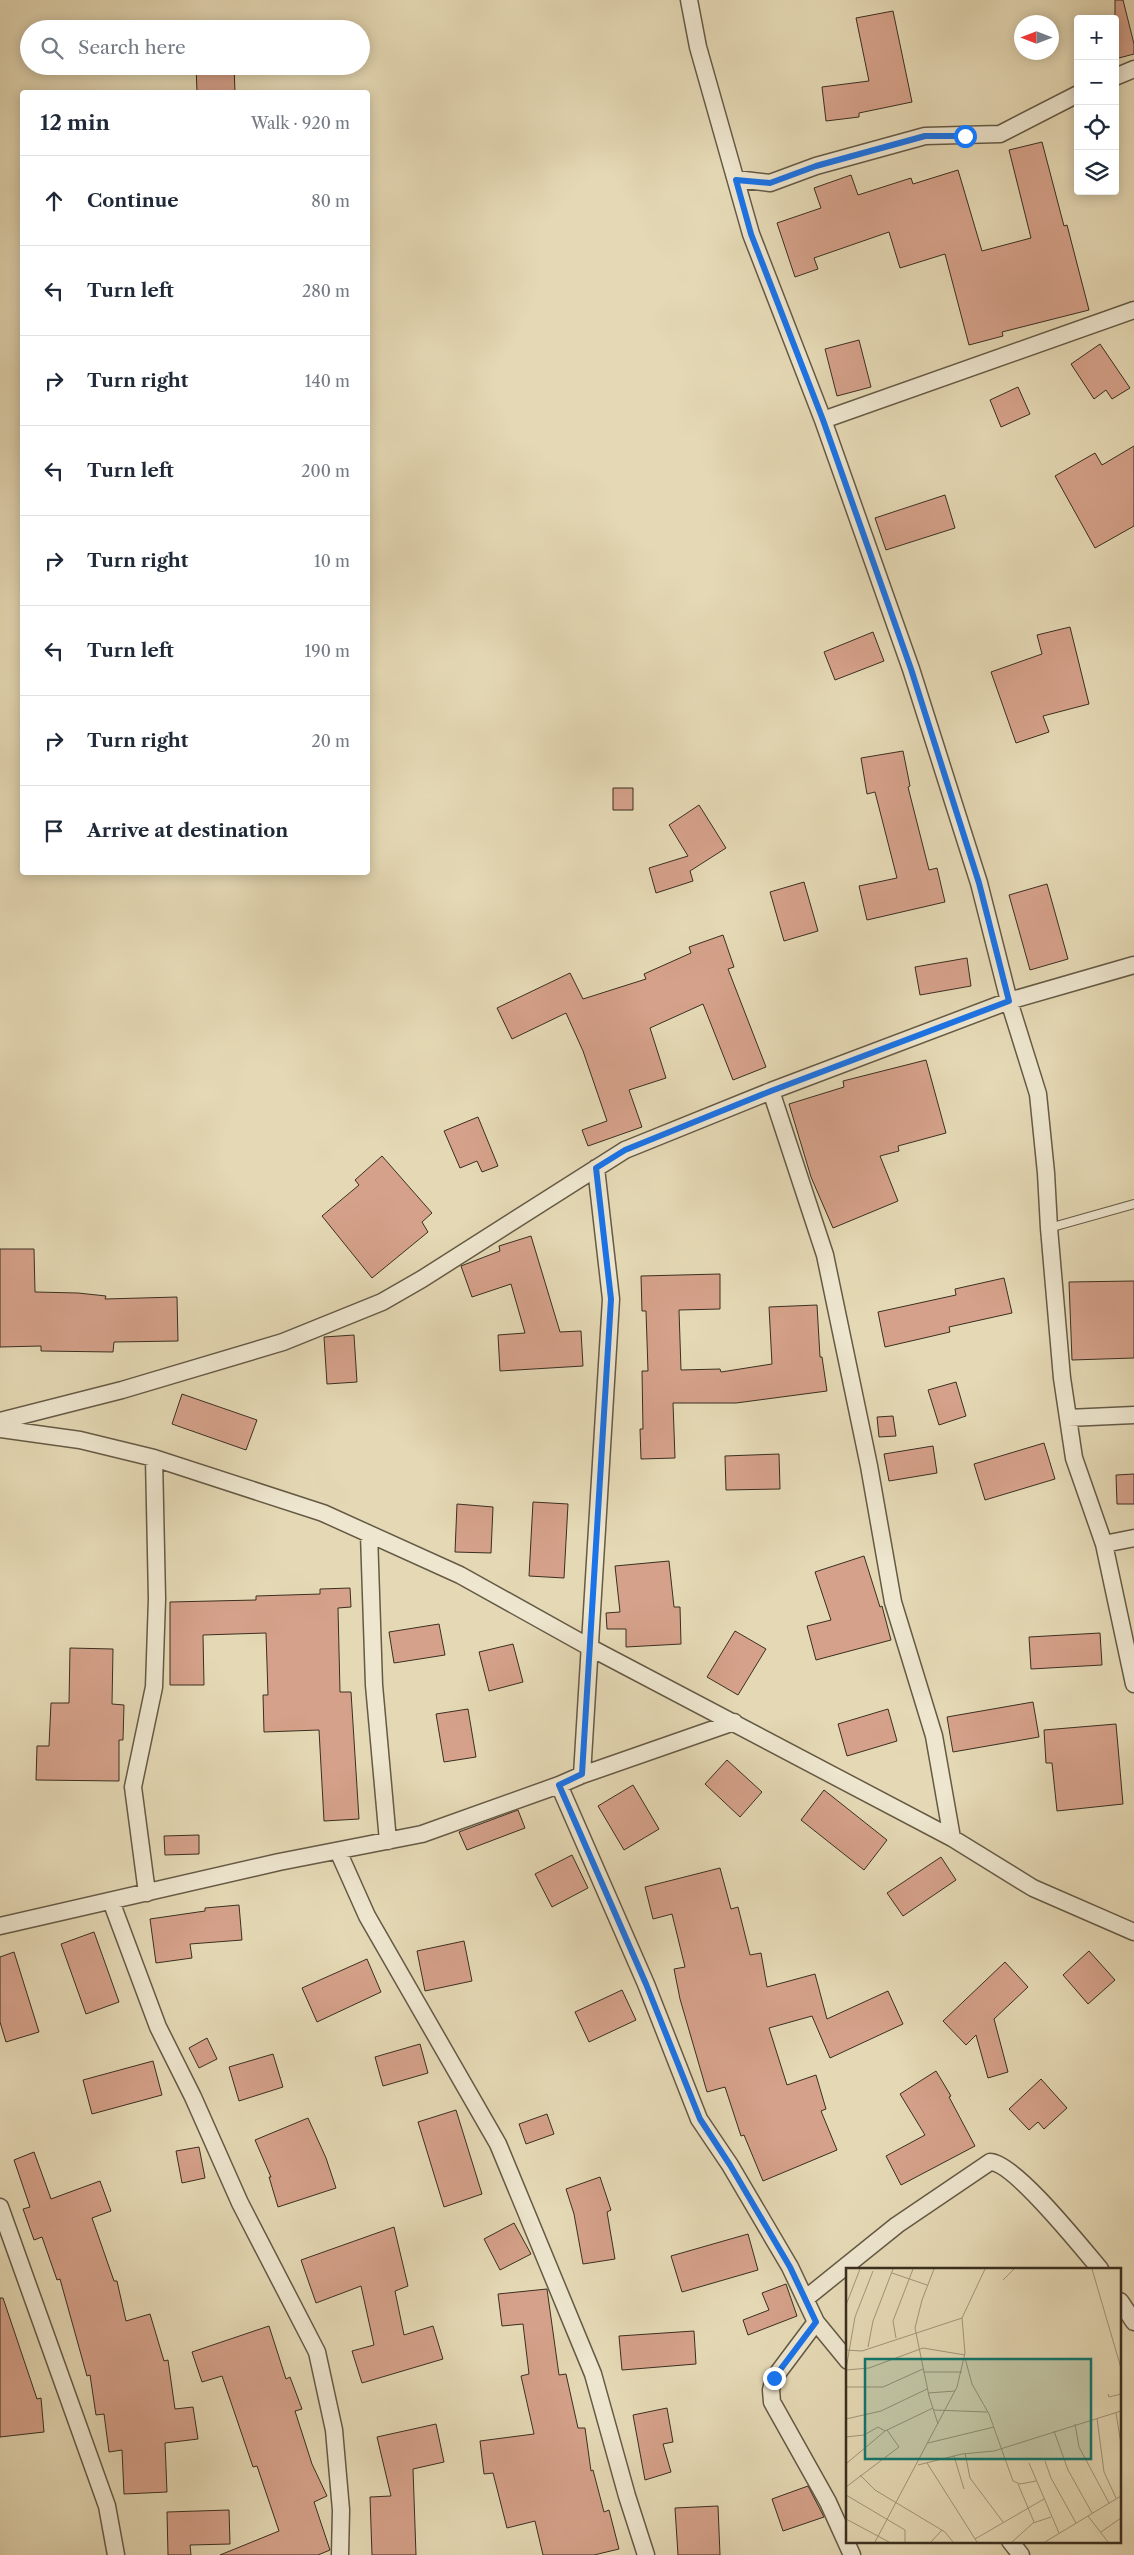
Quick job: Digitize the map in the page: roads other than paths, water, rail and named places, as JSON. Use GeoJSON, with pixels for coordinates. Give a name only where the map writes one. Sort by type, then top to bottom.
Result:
{"type":"FeatureCollection","features":[{"type":"Feature","properties":{"kind":"street"},"geometry":{"type":"LineString","coordinates":[[689,0],[698,47],[751,234],[823,420],[911,669],[979,883],[1009,1001],[1038,1094],[1046,1173],[1048,1228],[1074,1458],[1104,1544],[1134,1684]]}},
{"type":"Feature","properties":{"kind":"street"},"geometry":{"type":"LineString","coordinates":[[1119,75],[1134,69]]}},
{"type":"Feature","properties":{"kind":"street"},"geometry":{"type":"LineString","coordinates":[[736,180],[770,183],[816,166],[925,136],[1000,134],[1074,96]]}},
{"type":"Feature","properties":{"kind":"street"},"geometry":{"type":"LineString","coordinates":[[823,420],[1134,310]]}},
{"type":"Feature","properties":{"kind":"street"},"geometry":{"type":"LineString","coordinates":[[0,1421],[122,1390],[283,1342],[382,1302],[422,1280],[625,1150],[771,1091],[1009,1001],[1134,965]]}},
{"type":"Feature","properties":{"kind":"street"},"geometry":{"type":"LineString","coordinates":[[771,1091],[825,1255],[869,1466],[893,1602],[934,1736],[952,1838]]}},
{"type":"Feature","properties":{"kind":"street"},"geometry":{"type":"LineString","coordinates":[[582,1774],[591,1648],[599,1469],[611,1299],[596,1168]]}},
{"type":"Feature","properties":{"kind":"street"},"geometry":{"type":"LineString","coordinates":[[1068,1418],[1134,1415]]}},
{"type":"Feature","properties":{"kind":"street"},"geometry":{"type":"LineString","coordinates":[[0,1429],[80,1440],[154,1458],[323,1513],[460,1575],[591,1648],[952,1838],[1033,1888],[1134,1932]]}},
{"type":"Feature","properties":{"kind":"street"},"geometry":{"type":"LineString","coordinates":[[147,1893],[133,1787],[154,1687],[157,1599],[154,1458]]}},
{"type":"Feature","properties":{"kind":"street"},"geometry":{"type":"LineString","coordinates":[[369,1534],[374,1685],[388,1841]]}},
{"type":"Feature","properties":{"kind":"street"},"geometry":{"type":"LineString","coordinates":[[1104,1544],[1134,1538]]}},
{"type":"Feature","properties":{"kind":"street"},"geometry":{"type":"LineString","coordinates":[[0,1926],[422,1834],[559,1785],[582,1774],[734,1722]]}},
{"type":"Feature","properties":{"kind":"street"},"geometry":{"type":"LineString","coordinates":[[559,1785],[646,1984],[700,2119],[730,2165],[790,2267],[816,2322],[846,2359]]}},
{"type":"Feature","properties":{"kind":"street"},"geometry":{"type":"LineString","coordinates":[[338,1851],[367,1916],[498,2144],[593,2374],[626,2496],[646,2555]]}},
{"type":"Feature","properties":{"kind":"street"},"geometry":{"type":"LineString","coordinates":[[111,1901],[158,2027],[193,2097],[240,2203],[317,2352],[334,2430],[341,2510],[340,2555]]}},
{"type":"Feature","properties":{"kind":"street"},"geometry":{"type":"LineString","coordinates":[[805,2299],[896,2225],[990,2162],[1001,2164],[1032,2192],[1099,2268]]}},
{"type":"Feature","properties":{"kind":"street"},"geometry":{"type":"LineString","coordinates":[[0,2207],[107,2506],[116,2555]]}},
{"type":"Feature","properties":{"kind":"street"},"geometry":{"type":"LineString","coordinates":[[1122,2303],[1134,2322]]}},
{"type":"Feature","properties":{"kind":"street"},"geometry":{"type":"LineString","coordinates":[[816,2322],[774,2378],[771,2390],[772,2402],[828,2502],[846,2542]]}},
{"type":"Feature","properties":{"kind":"street"},"geometry":{"type":"LineString","coordinates":[[846,2542],[852,2555]]}},
{"type":"Feature","properties":{"kind":"street"},"geometry":{"type":"LineString","coordinates":[[1011,2542],[1021,2555]]}},
{"type":"Feature","properties":{"kind":"lane"},"geometry":{"type":"LineString","coordinates":[[1048,1228],[1134,1204]]}}]}
